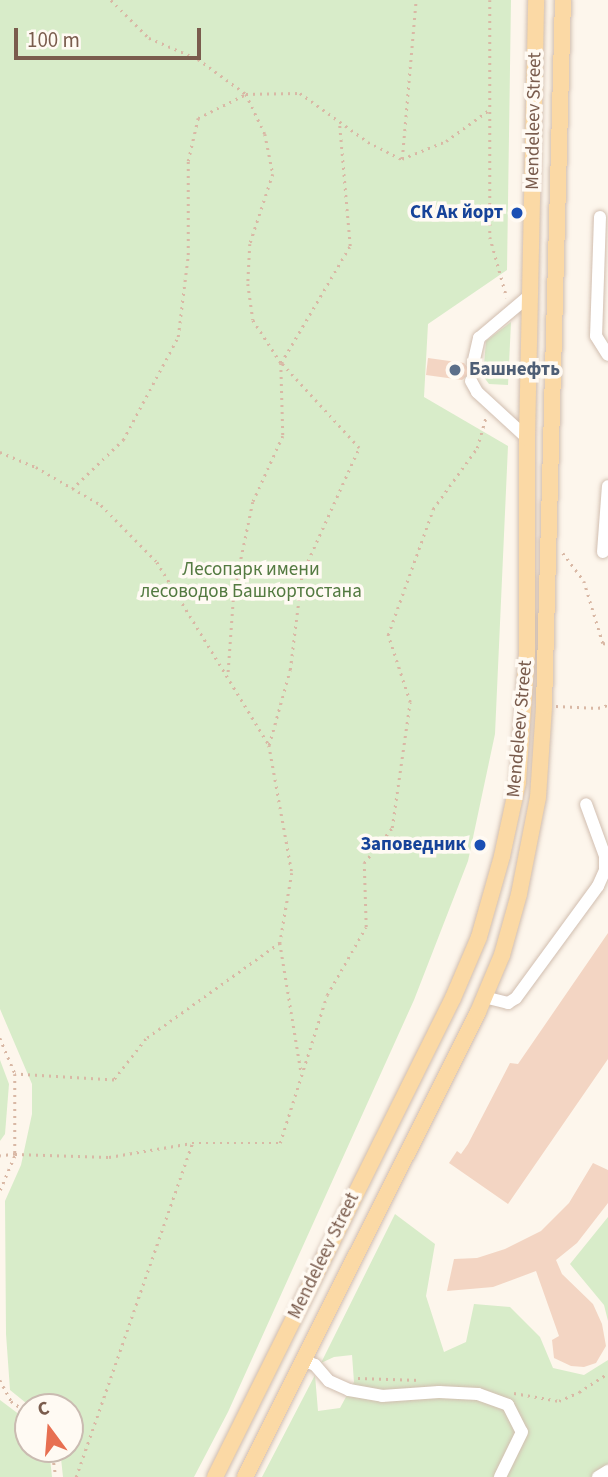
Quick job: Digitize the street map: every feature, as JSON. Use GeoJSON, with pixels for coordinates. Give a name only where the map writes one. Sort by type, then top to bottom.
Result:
{"type":"FeatureCollection","features":[{"type":"Feature","properties":{"kind":"main road","name":"Mendeleev Street"},"geometry":{"type":"LineString","coordinates":[[215,1477],[453,998],[479,937],[502,856],[518,782],[527,654],[527,438],[536,0]]}},
{"type":"Feature","properties":{"kind":"main road","name":"Mendeleev Street"},"geometry":{"type":"LineString","coordinates":[[245,1477],[484,997],[502,956],[519,894],[538,797],[544,706],[563,0]]}},
{"type":"Feature","properties":{"kind":"street"},"geometry":{"type":"LineString","coordinates":[[600,217],[596,336],[608,355]]}},
{"type":"Feature","properties":{"kind":"street"},"geometry":{"type":"LineString","coordinates":[[473,364],[479,338],[530,295]]}},
{"type":"Feature","properties":{"kind":"street"},"geometry":{"type":"LineString","coordinates":[[471,381],[477,392],[490,400],[527,438]]}},
{"type":"Feature","properties":{"kind":"street"},"geometry":{"type":"LineString","coordinates":[[603,552],[608,486]]}},
{"type":"Feature","properties":{"kind":"street"},"geometry":{"type":"LineString","coordinates":[[484,997],[508,1003],[516,998],[598,886],[605,870],[605,856],[586,804]]}},
{"type":"Feature","properties":{"kind":"street"},"geometry":{"type":"LineString","coordinates":[[303,1360],[315,1365],[329,1381],[349,1390],[382,1396],[439,1392],[478,1394],[508,1405],[522,1432],[500,1477]]}},
{"type":"Feature","properties":{"kind":"street"},"geometry":{"type":"LineString","coordinates":[[598,1477],[608,1471]]}},
{"type":"Feature","properties":{"kind":"path"},"geometry":{"type":"LineString","coordinates":[[111,0],[149,38],[198,59],[246,94],[265,134],[273,174],[250,244],[249,296],[253,320],[281,363],[359,448],[302,574],[290,670],[269,745]]}},
{"type":"Feature","properties":{"kind":"path"},"geometry":{"type":"LineString","coordinates":[[402,159],[416,0]]}},
{"type":"Feature","properties":{"kind":"path"},"geometry":{"type":"LineString","coordinates":[[490,0],[490,237],[510,312]]}},
{"type":"Feature","properties":{"kind":"path"},"geometry":{"type":"LineString","coordinates":[[72,489],[122,440],[178,337],[188,255],[188,161],[198,118],[246,94],[300,93],[368,142],[402,159],[446,141],[489,110]]}},
{"type":"Feature","properties":{"kind":"path"},"geometry":{"type":"LineString","coordinates":[[228,676],[234,593],[253,502],[283,436],[281,363],[350,246],[339,121]]}},
{"type":"Feature","properties":{"kind":"path"},"geometry":{"type":"LineString","coordinates":[[0,1156],[15,1154],[109,1157],[192,1143],[280,1143],[327,995],[366,927],[364,863],[392,828],[410,702],[388,635],[433,509],[477,448],[490,400]]}},
{"type":"Feature","properties":{"kind":"path"},"geometry":{"type":"LineString","coordinates":[[0,452],[101,505],[157,562],[269,745],[292,873],[280,943],[302,1074]]}},
{"type":"Feature","properties":{"kind":"path"},"geometry":{"type":"LineString","coordinates":[[559,561],[559,548],[584,581],[603,643],[608,644]]}},
{"type":"Feature","properties":{"kind":"path"},"geometry":{"type":"LineString","coordinates":[[544,706],[598,708],[608,705]]}},
{"type":"Feature","properties":{"kind":"path"},"geometry":{"type":"LineString","coordinates":[[15,1074],[114,1080],[146,1039],[280,943]]}},
{"type":"Feature","properties":{"kind":"path"},"geometry":{"type":"LineString","coordinates":[[0,1038],[15,1074],[15,1154],[0,1190]]}},
{"type":"Feature","properties":{"kind":"path"},"geometry":{"type":"LineString","coordinates":[[76,1477],[192,1143]]}},
{"type":"Feature","properties":{"kind":"path"},"geometry":{"type":"LineString","coordinates":[[0,1380],[14,1403]]}},
{"type":"Feature","properties":{"kind":"green space","name":"Лесопарк имени лесоводов Башкортостана"},"geometry":{"type":"Polygon","coordinates":[[[0,0],[511,0],[507,270],[428,324],[424,397],[508,446],[495,734],[468,861],[414,1000],[228,1412],[194,1477],[63,1477],[62,1463],[84,1463],[84,1393],[14,1393],[10,1390],[6,1334],[5,1201],[21,1165],[32,1114],[32,1084],[0,1009],[0,0]]]}},
{"type":"Feature","properties":{"kind":"green space"},"geometry":{"type":"Polygon","coordinates":[[[511,322],[508,385],[489,384],[483,376],[486,341],[511,322]]]}},
{"type":"Feature","properties":{"kind":"green space"},"geometry":{"type":"Polygon","coordinates":[[[0,1060],[9,1084],[5,1134],[0,1141],[0,1060]]]}},
{"type":"Feature","properties":{"kind":"green space"},"geometry":{"type":"Polygon","coordinates":[[[395,1214],[435,1244],[426,1296],[444,1352],[466,1342],[474,1304],[510,1307],[540,1337],[553,1368],[584,1375],[608,1360],[608,1477],[262,1477],[315,1375],[318,1411],[340,1408],[354,1382],[352,1355],[334,1357],[321,1363],[395,1214]]]}},
{"type":"Feature","properties":{"kind":"green space"},"geometry":{"type":"Polygon","coordinates":[[[608,1217],[608,1321],[604,1305],[570,1264],[608,1217]]]}},
{"type":"Feature","properties":{"kind":"green space"},"geometry":{"type":"Polygon","coordinates":[[[0,1400],[14,1410],[14,1463],[50,1463],[52,1477],[0,1477],[0,1400]]]}},
{"type":"Feature","properties":{"kind":"building"},"geometry":{"type":"Polygon","coordinates":[[[428,358],[464,363],[471,372],[462,380],[426,375],[428,358]]]}},
{"type":"Feature","properties":{"kind":"building"},"geometry":{"type":"Polygon","coordinates":[[[608,933],[608,1059],[508,1204],[449,1163],[457,1151],[461,1154],[468,1144],[510,1063],[518,1064],[608,933]]]}},
{"type":"Feature","properties":{"kind":"building"},"geometry":{"type":"Polygon","coordinates":[[[593,1163],[608,1170],[608,1203],[577,1243],[556,1260],[562,1274],[593,1304],[602,1324],[606,1346],[596,1363],[584,1367],[571,1366],[554,1358],[552,1340],[559,1336],[536,1271],[493,1287],[447,1291],[454,1259],[477,1258],[505,1249],[541,1231],[569,1203],[593,1163]]]}},
{"type":"Feature","properties":{"kind":"place","name":"СК Ак йорт"},"geometry":{"type":"Point","coordinates":[517,213]}},
{"type":"Feature","properties":{"kind":"place","name":"Башнефть"},"geometry":{"type":"Point","coordinates":[455,370]}},
{"type":"Feature","properties":{"kind":"place","name":"Заповедник"},"geometry":{"type":"Point","coordinates":[480,845]}}]}
